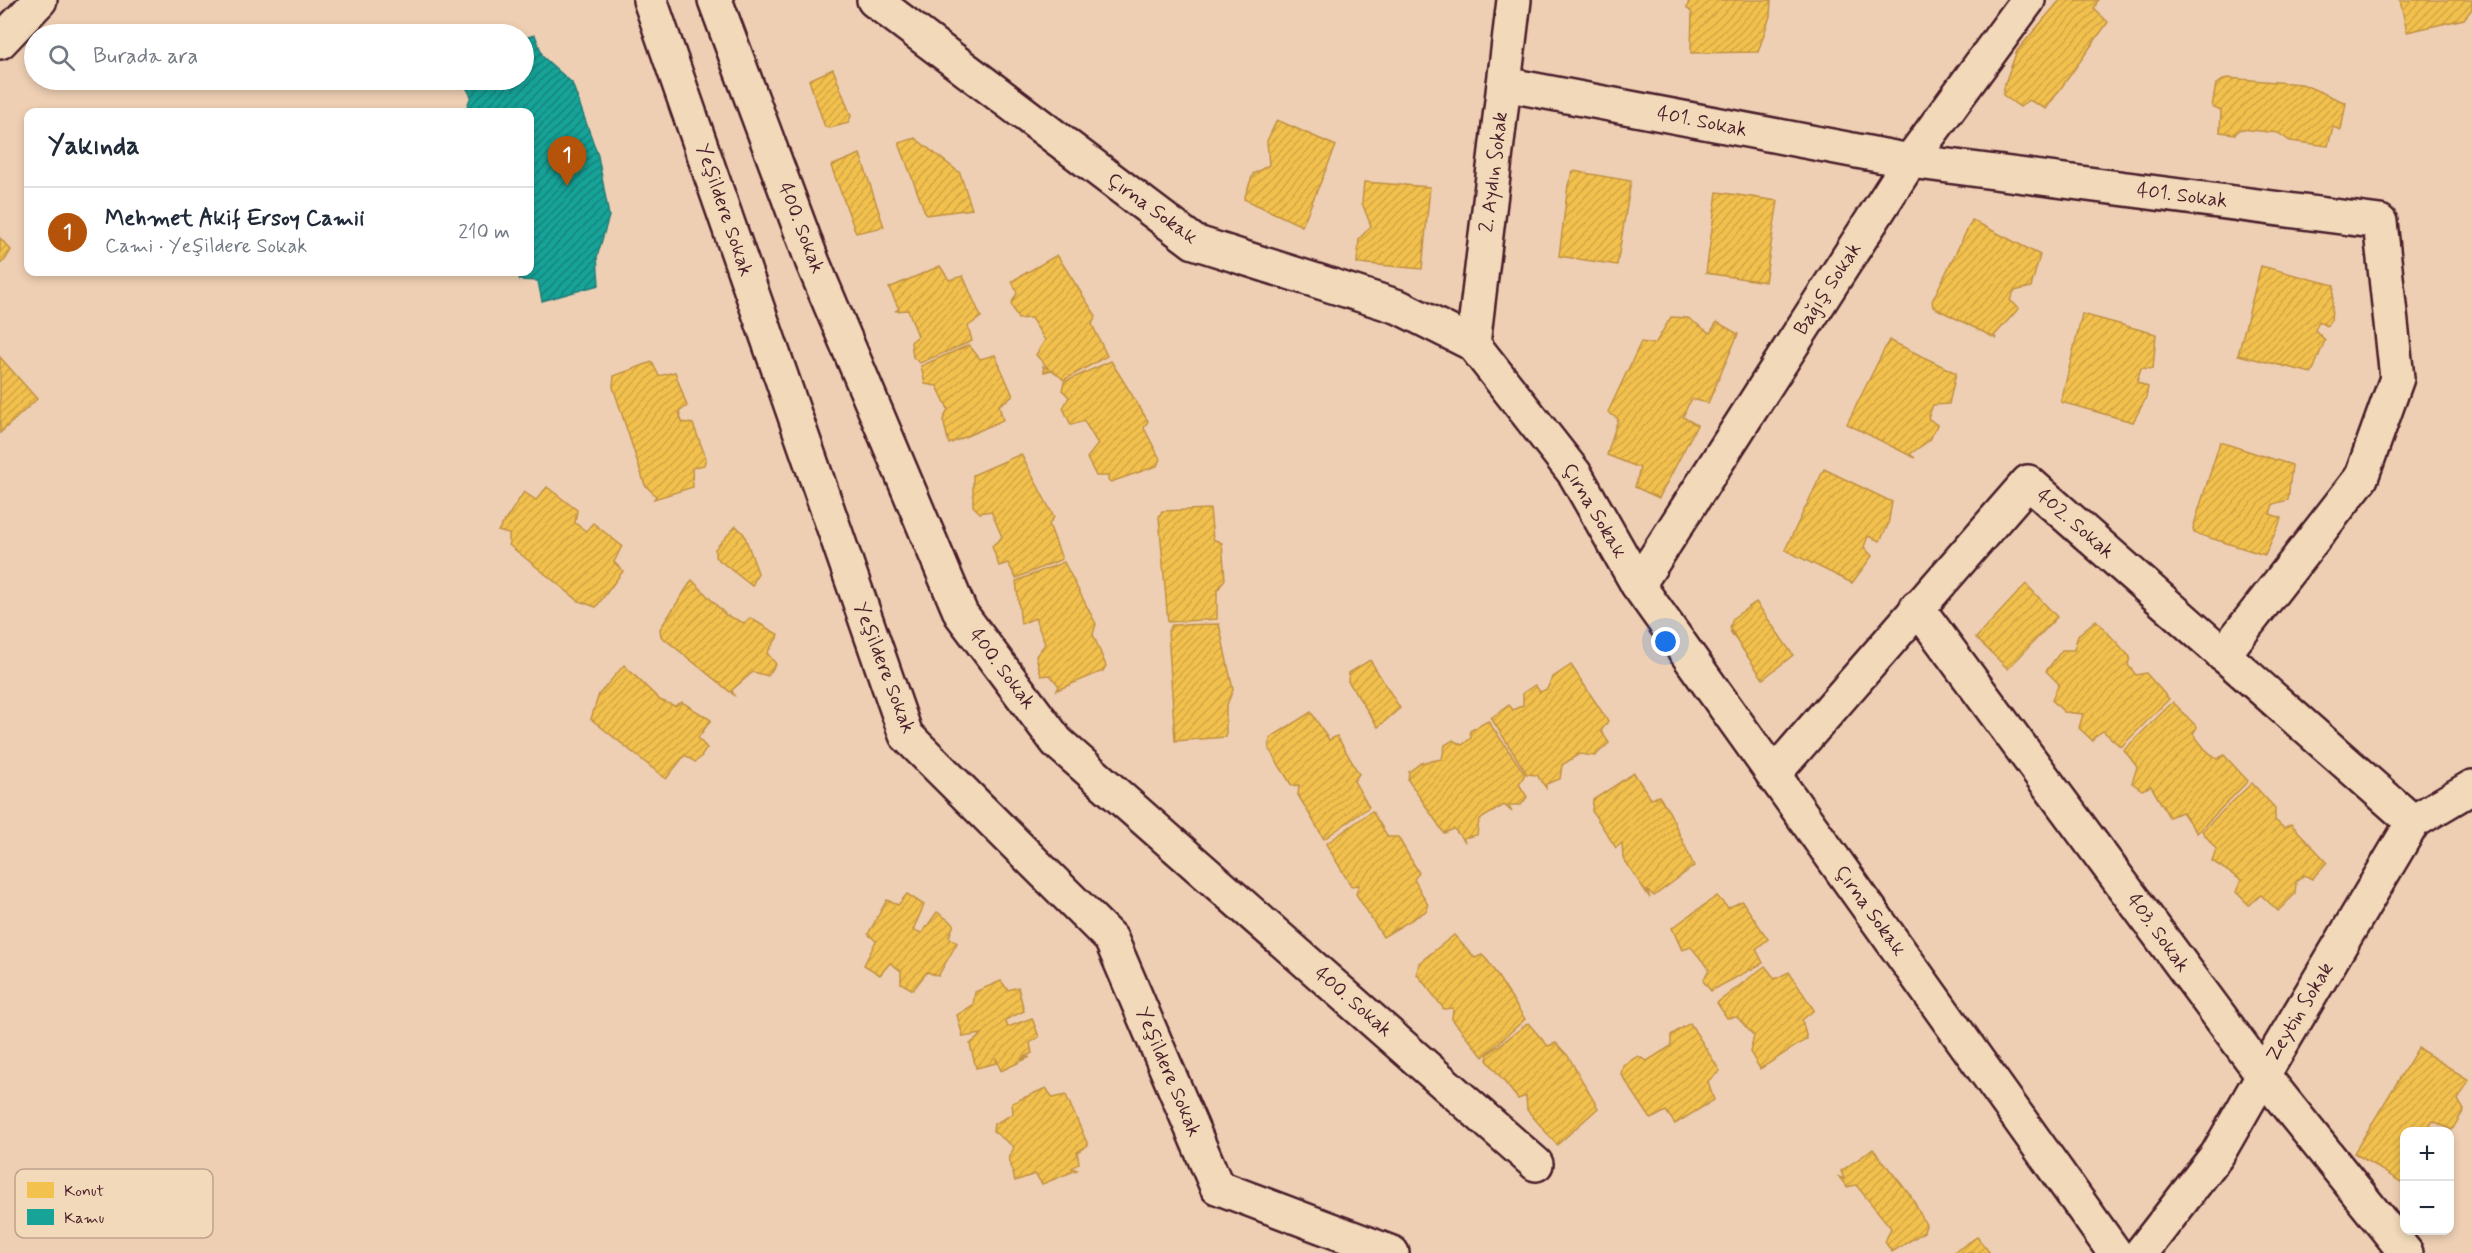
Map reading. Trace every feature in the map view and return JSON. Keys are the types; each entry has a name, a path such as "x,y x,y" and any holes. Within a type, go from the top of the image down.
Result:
{"street":[{"path":"0,42 40,0"},
{"name":"Yeşildere Sokak","path":"650,0 906,735 1112,939 1217,1187 1392,1253"},
{"name":"400. Sokak","path":"715,0 813,264 961,614 1058,742 1536,1164"},
{"name":"Çırna Sokak","path":"874,0 1194,242 1399,307 1473,344 1575,474 1638,585 2115,1253"},
{"name":"2. Aydın Sokak","path":"1473,344 1514,0"},
{"name":"Bağış Sokak","path":"1638,585 1910,161 2028,0"},
{"name":"401. Sokak","path":"1504,84 1910,161 2380,222 2397,378 2361,478 2223,655"},
{"name":"402. Sokak","path":"1773,775 2028,482 2413,822"},
{"name":"403. Sokak","path":"1917,607 2262,1075 2406,1253"},
{"name":"Zeytin Sokak","path":"2140,1253 2217,1155 2413,822 2472,788"}],"building: Konut":[{"path":"1689,0 1771,0 1770,16 1758,52 1691,53 1692,13 1687,8"},
{"path":"2060,0 2098,0 2094,9 2108,22 2046,109 2029,100 2020,107 2003,95 2005,83 2017,51"},
{"path":"2400,0 2472,0 2472,9 2464,19 2407,32"},
{"path":"833,69 851,116 848,123 830,128 825,127 809,80"},
{"path":"2227,78 2302,84 2346,103 2341,130 2333,127 2328,146 2290,141 2278,133 2241,129 2235,134 2220,132 2221,111 2212,107 2216,84"},
{"path":"1277,120 1336,146 1302,226 1244,199 1253,174 1269,165 1267,141"},
{"path":"915,138 960,173 972,209 926,215 899,143"},
{"path":"860,154 884,227 856,233 831,166"},
{"path":"1573,171 1631,181 1617,265 1559,256 1568,185"},
{"path":"1364,182 1430,187 1422,269 1357,263 1359,239 1371,226 1362,203"},
{"path":"1717,192 1778,201 1765,282 1706,273"},
{"path":"1972,220 2040,255 2031,287 2014,291 2010,300 2019,308 1994,336 1997,339 1933,307 1932,301"},
{"path":"0,238 11,250 0,264"},
{"path":"1057,255 1096,316 1092,324 1107,356 1064,380 1052,370 1044,372 1043,366 1049,369 1036,355 1045,340 1031,318 1018,319 1011,304 1017,293 1012,281"},
{"path":"940,266 949,280 963,276 981,317 968,326 972,341 920,363 913,357 911,342 918,336 908,310 895,311 899,309 889,288"},
{"path":"2261,266 2334,285 2331,320 2327,326 2319,321 2315,330 2325,340 2312,373 2238,355"},
{"path":"2082,314 2156,334 2153,369 2141,368 2137,382 2148,387 2146,398 2133,422 2061,402"},
{"path":"1671,317 1688,318 1710,333 1717,322 1738,334 1708,403 1692,399 1688,405 1683,417 1697,425 1659,498 1635,487 1640,468 1607,455 1618,419 1608,412 1641,342 1655,344"},
{"path":"1889,340 1956,373 1949,404 1933,405 1928,418 1937,425 1930,440 1910,454 1915,458 1847,424"},
{"path":"969,345 980,359 995,355 1013,396 999,405 1003,420 949,444 943,420 948,409 937,386 925,384 921,366"},
{"path":"0,357 37,399 0,433"},
{"path":"1111,361 1148,421 1144,428 1160,459 1157,466 1111,482 1108,476 1096,476 1087,458 1098,444 1084,421 1071,425 1063,408 1069,397 1062,390 1064,382"},
{"path":"652,362 659,376 675,372 687,406 679,412 682,422 693,424 706,458 704,465 692,468 693,487 654,499 656,496 645,485 613,387 614,376"},
{"path":"2220,442 2292,465 2288,500 2273,504 2270,514 2282,518 2265,555 2194,533 2193,528"},
{"path":"1021,454 1054,517 1049,524 1062,559 1016,578 1008,563 999,566 992,546 1002,537 991,511 980,513 973,506 973,475"},
{"path":"1824,469 1892,502 1888,525 1880,541 1868,536 1864,547 1872,556 1852,583 1785,550"},
{"path":"547,487 577,510 575,523 586,531 593,523 622,546 614,562 623,571 596,607 579,601 509,545 509,534 498,531 524,492 536,500"},
{"path":"1210,509 1213,539 1222,543 1225,579 1217,591 1217,619 1168,622 1159,517 1162,511"},
{"path":"736,526 744,534 758,573 752,586 715,557 715,549"},
{"path":"1064,562 1096,624 1093,634 1106,666 1103,671 1057,690 1059,686 1050,675 1041,676 1036,656 1045,644 1035,618 1021,624 1016,581"},
{"path":"692,580 726,615 744,623 750,618 779,635 767,653 776,664 768,676 753,672 732,690 734,695 661,636 660,629"},
{"path":"2026,584 2057,617 2008,669 1976,638"},
{"path":"1756,602 1793,655 1763,679 1730,631 1736,638 1730,628 1733,618"},
{"path":"2096,620 2130,657 2128,665 2136,675 2146,673 2169,699 2121,747 2103,731 2094,737 2093,741 2079,728 2083,714 2064,712 2052,700 2059,684 2046,671 2062,650 2074,650 2078,635"},
{"path":"1219,624 1233,690 1226,707 1226,737 1175,741 1168,631 1172,625"},
{"path":"1370,660 1400,708 1378,727 1348,681 1349,673"},
{"path":"624,665 660,700 675,706 682,702 711,720 698,738 707,748 700,758 695,762 685,755 666,779 591,719 599,694"},
{"path":"1571,665 1608,721 1601,731 1609,743 1595,756 1579,754 1562,765 1560,779 1546,784 1546,788 1537,775 1527,774 1491,718 1509,705 1513,710 1523,705 1523,693 1535,685 1540,692 1547,689 1553,677"},
{"path":"2173,702 2197,727 2193,734 2205,749 2217,759 2224,755 2248,781 2197,833 2182,812 2169,817 2151,786 2142,790 2132,783 2137,767 2124,750"},
{"path":"1311,712 1329,740 1337,736 1359,774 1354,781 1369,807 1324,839 1298,795 1299,785 1292,786 1269,749 1270,738"},
{"path":"1488,721 1525,774 1519,784 1527,797 1521,805 1508,805 1512,812 1504,805 1479,820 1477,835 1463,838 1465,842 1454,829 1444,833 1408,780 1409,772 1421,763 1442,759 1445,745 1453,740 1462,745 1471,738 1470,731"},
{"path":"1634,773 1651,799 1659,796 1670,813 1694,866 1654,896 1647,890 1650,898 1623,858 1622,843 1616,848 1592,811 1593,800"},
{"path":"2252,783 2275,808 2275,820 2284,828 2291,824 2327,862 2312,879 2304,875 2296,882 2295,894 2278,911 2261,895 2249,905 2236,892 2241,880 2212,861 2216,849 2202,831"},
{"path":"1372,811 1388,837 1398,837 1419,873 1414,879 1428,905 1426,911 1383,937 1356,894 1359,885 1351,886 1326,844"},
{"path":"907,894 924,905 913,930 922,933 937,912 954,924 949,937 957,943 938,976 927,972 913,990 901,983 901,971 890,963 880,975 864,965 876,941 868,934 887,900 898,905"},
{"path":"1717,896 1728,908 1742,901 1768,939 1756,949 1763,963 1711,991 1703,981 1709,969 1691,947 1682,950 1672,928"},
{"path":"1454,935 1475,958 1482,955 1488,961 1525,1019 1483,1057 1452,1019 1453,1008 1444,1009 1417,974 1419,963"},
{"path":"1765,966 1775,979 1789,972 1814,1010 1802,1020 1807,1039 1760,1069 1750,1052 1754,1036 1737,1017 1727,1018 1717,1003"},
{"path":"1001,981 1008,990 1018,987 1024,1011 1005,1020 1008,1027 1032,1018 1039,1037 1030,1043 1032,1053 1021,1059 1030,1057 1001,1071 996,1058 997,1063 976,1068 970,1044 982,1034 963,1037 957,1015 973,1005 975,992"},
{"path":"1528,1023 1548,1046 1556,1043 1568,1056 1598,1108 1557,1145 1527,1110 1526,1096 1518,1099 1487,1060 1488,1054"},
{"path":"1690,1023 1720,1071 1708,1081 1714,1100 1675,1124 1666,1111 1651,1119 1621,1074 1623,1065 1638,1056 1647,1061 1671,1046 1671,1035"},
{"path":"2418,1048 2469,1080 2458,1100 2464,1110 2454,1127 2446,1127 2433,1121 2429,1127 2400,1127 2400,1182 2354,1153"},
{"path":"1046,1088 1053,1098 1066,1095 1088,1145 1077,1152 1079,1163 1072,1168 1077,1170 1042,1184 1035,1174 1015,1181 1009,1158 1014,1147 993,1131 994,1124 1013,1114 1012,1103"},
{"path":"1873,1149 1911,1196 1926,1225 1924,1232 1892,1252 1885,1242 1891,1228 1856,1185 1847,1187 1839,1177 1844,1179 1841,1171"},
{"path":"1977,1237 1990,1253 1953,1253"}],"building: Kamu":[{"path":"534,35 543,57 572,83 598,156 609,216 597,257 599,285 542,301 538,281 520,280 518,276 534,276 534,108 466,108 471,96 468,90 534,90"}],"place":[{"name":"Mehmet Akif Ersoy Camii","path":"567,186"}]}
